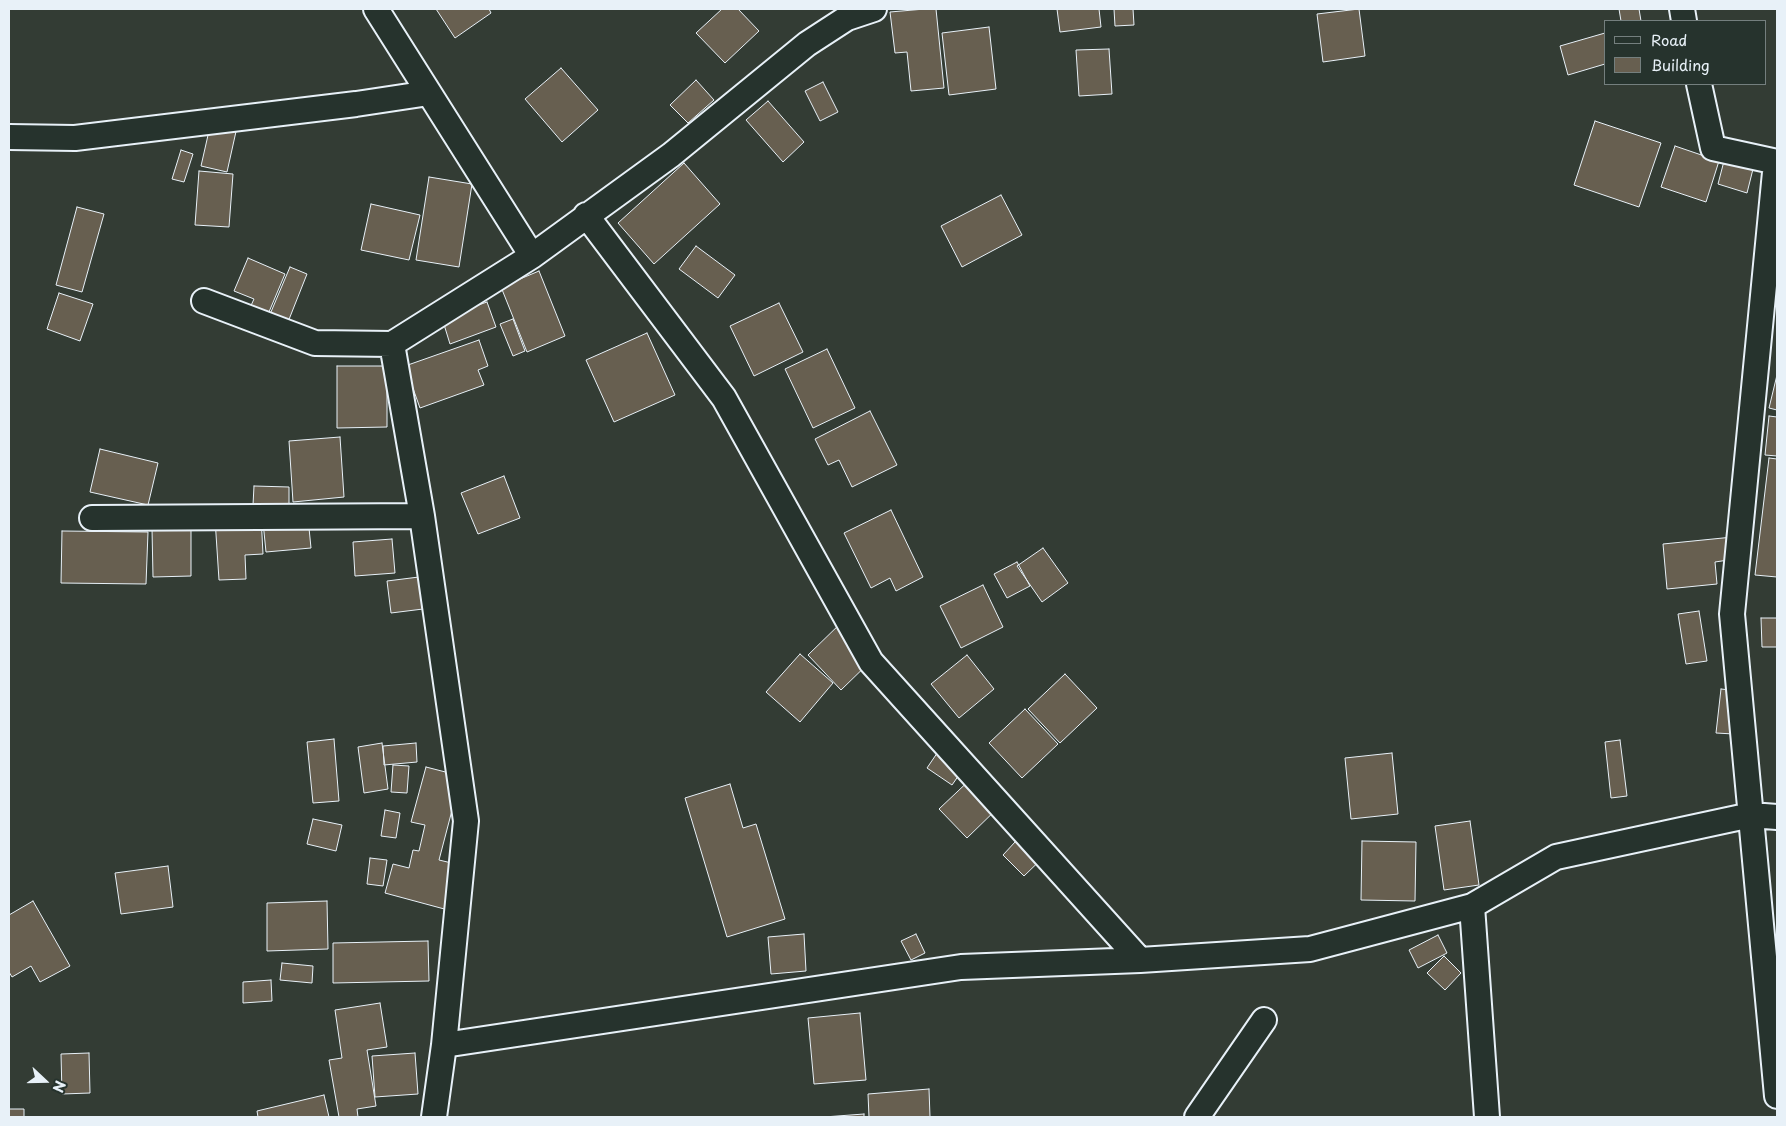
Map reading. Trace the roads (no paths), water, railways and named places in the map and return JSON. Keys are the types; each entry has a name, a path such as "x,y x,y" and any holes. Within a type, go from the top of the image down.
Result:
{"street":[{"path":"376,9 532,256"},
{"path":"204,301 314,343 392,344 532,256 671,155 807,44 847,18 874,9"},
{"path":"1699,85 1714,148 1777,162 1732,614 1777,1096"},
{"path":"9,137 75,138 356,104 429,93"},
{"path":"586,215 724,398 871,662 1140,960"},
{"path":"392,344 422,516 466,821 444,1045 434,1117"},
{"path":"92,518 422,516"},
{"path":"444,1045 962,967 1140,960 1310,949 1472,906 1556,857 1751,815 1777,817"},
{"path":"1472,906 1487,1117"},
{"path":"1197,1117 1264,1020"}]}
